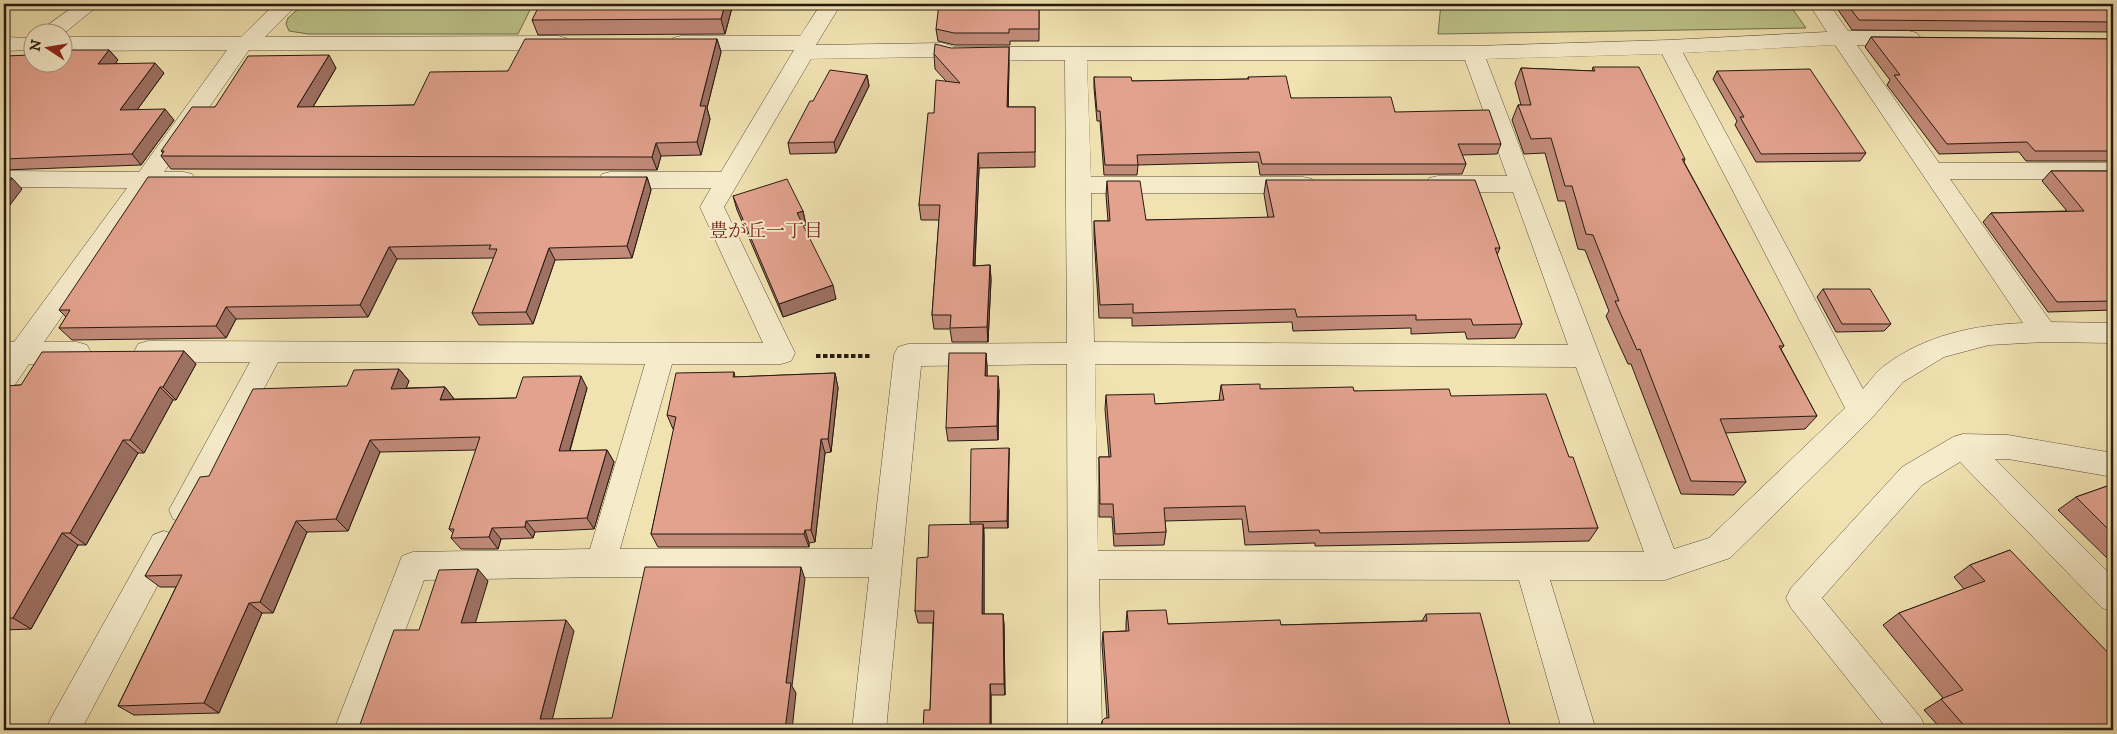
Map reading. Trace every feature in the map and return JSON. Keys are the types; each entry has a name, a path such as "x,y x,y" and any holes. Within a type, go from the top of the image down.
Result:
{"street":[{"path":"66,22 90,4"},
{"path":"4,378 13,353 146,180 245,43 288,4"},
{"path":"13,353 270,351 662,355 781,353 712,207 831,4"},
{"path":"1818,4 2044,332"},
{"path":"656,43 942,50 952,54 1473,53 1669,47 1842,38 1930,39"},
{"path":"72,44 577,43"},
{"path":"4,44 22,44"},
{"path":"1669,47 1862,411"},
{"path":"1076,53 1085,730"},
{"path":"1473,53 1666,566"},
{"path":"1933,171 2113,171"},
{"path":"4,179 205,180"},
{"path":"590,180 728,180"},
{"path":"1414,185 1522,184"},
{"path":"1079,186 1325,185"},
{"path":"1082,565 1666,566 1719,548 1862,411 1893,374 1936,348 1989,335 2044,332 2113,333"},
{"path":"63,730 270,351"},
{"path":"869,730 908,355 1081,353 1586,356"},
{"path":"601,562 662,355"},
{"path":"1909,730 1802,598 1912,476 1963,446 2008,447 2113,465"},
{"path":"1963,446 2113,598"},
{"path":"351,730 413,566 601,562 886,563"},
{"path":"1530,565 1578,730"}],"path":[{"path":"781,353 793,356 908,355"}],"green space":[{"path":"304,4 533,4 518,34 308,34 289,31 286,24 288,18"},
{"path":"1441,4 1789,4 1806,28 1438,34"}],"building":[{"path":"540,4 725,4 721,19 532,20"},
{"path":"939,4 1039,4 1039,29 1009,29 1009,33 954,33 936,29"},
{"path":"1847,4 2113,4 2113,22 1859,20"},
{"path":"1871,37 2113,39 2113,151 2035,151 2027,142 1947,144 1894,75 1900,75"},
{"path":"525,39 717,39 700,106 706,106 697,142 656,143 652,157 161,156 164,151 161,151 192,107 215,107 248,56 329,55 297,107 414,105 430,72 508,71"},
{"path":"935,44 951,48 1009,47 1007,107 1035,107 1035,152 978,153 973,266 990,265 987,327 950,328 951,315 932,315 940,205 919,205 928,113 934,113 936,80 960,83 934,54"},
{"path":"72,50 109,50 98,64 155,63 120,110 165,109 132,154 4,159 4,56 22,55 22,72 72,72"},
{"path":"1593,67 1639,67 1685,159 1682,159 1784,346 1779,346 1817,416 1720,419 1746,482 1691,481 1640,349 1637,350 1615,301 1619,301 1593,235 1586,234 1572,186 1565,186 1551,138 1531,139 1518,105 1531,105 1521,68 1595,71"},
{"path":"1810,69 1866,153 1761,154 1740,117 1744,117 1717,71"},
{"path":"830,70 867,75 834,142 788,143 810,101 813,101"},
{"path":"1286,76 1291,98 1391,97 1395,112 1489,110 1501,144 1458,144 1466,164 1262,164 1259,152 1137,155 1138,165 1105,165 1100,111 1097,111 1094,77 1131,77 1132,81 1249,79 1248,77"},
{"path":"2051,171 2113,171 2113,301 2057,302 1991,213 2084,211"},
{"path":"148,177 647,177 627,246 549,248 526,312 472,313 497,249 489,249 491,245 389,247 360,305 226,307 216,326 59,328 70,310 59,310"},
{"path":"4,178 12,178 4,188"},
{"path":"787,179 803,211 797,213 833,285 779,304 733,196"},
{"path":"1266,180 1475,180 1500,248 1495,248 1522,324 1473,325 1471,319 1416,320 1416,315 1297,317 1295,309 1133,313 1133,304 1100,305 1094,221 1110,221 1107,181 1140,181 1146,220 1274,217"},
{"path":"1823,289 1870,289 1891,324 1842,324"},
{"path":"184,351 163,387 160,387 130,440 123,440 70,533 62,533 13,618 4,618 4,386 21,385 42,352"},
{"path":"949,353 986,353 985,376 998,376 997,426 946,428"},
{"path":"399,369 391,389 445,387 440,400 516,398 523,377 581,376 559,451 607,450 587,518 526,521 525,527 492,528 489,537 451,538 454,529 449,529 480,437 370,440 336,519 296,521 260,602 249,603 204,703 118,706 182,575 145,576 200,477 209,476 253,389 347,386 354,370"},
{"path":"734,372 733,377 835,373 828,439 821,439 811,530 805,530 804,534 651,534 676,417 667,415 676,373"},
{"path":"1260,384 1260,389 1353,387 1354,391 1449,389 1451,396 1546,394 1569,457 1573,457 1598,528 1320,533 1319,530 1249,532 1245,506 1164,508 1166,532 1115,534 1113,504 1100,504 1099,457 1111,457 1106,395 1154,394 1155,404 1224,400 1221,385"},
{"path":"1009,448 1007,521 970,522 971,449"},
{"path":"2113,484 2113,534 2076,497"},
{"path":"983,524 982,614 1003,614 1004,684 990,684 990,730 923,730 924,710 930,710 934,611 915,611 917,558 928,557 929,525"},
{"path":"2010,550 2113,658 2113,730 1968,730 1941,699 1963,690 1899,613 1985,581 1970,565"},
{"path":"645,567 801,567 786,683 791,683 785,730 358,730 394,630 419,630 439,570 478,569 461,623 566,620 540,719 612,718"},
{"path":"1166,610 1168,624 1280,620 1281,625 1427,621 1426,614 1480,613 1510,725 1514,725 1516,730 1103,730 1102,721 1105,718 1109,718 1103,632 1129,631 1127,611"}],"district":[{"name":"豊が丘一丁目","path":"766,231"}]}
